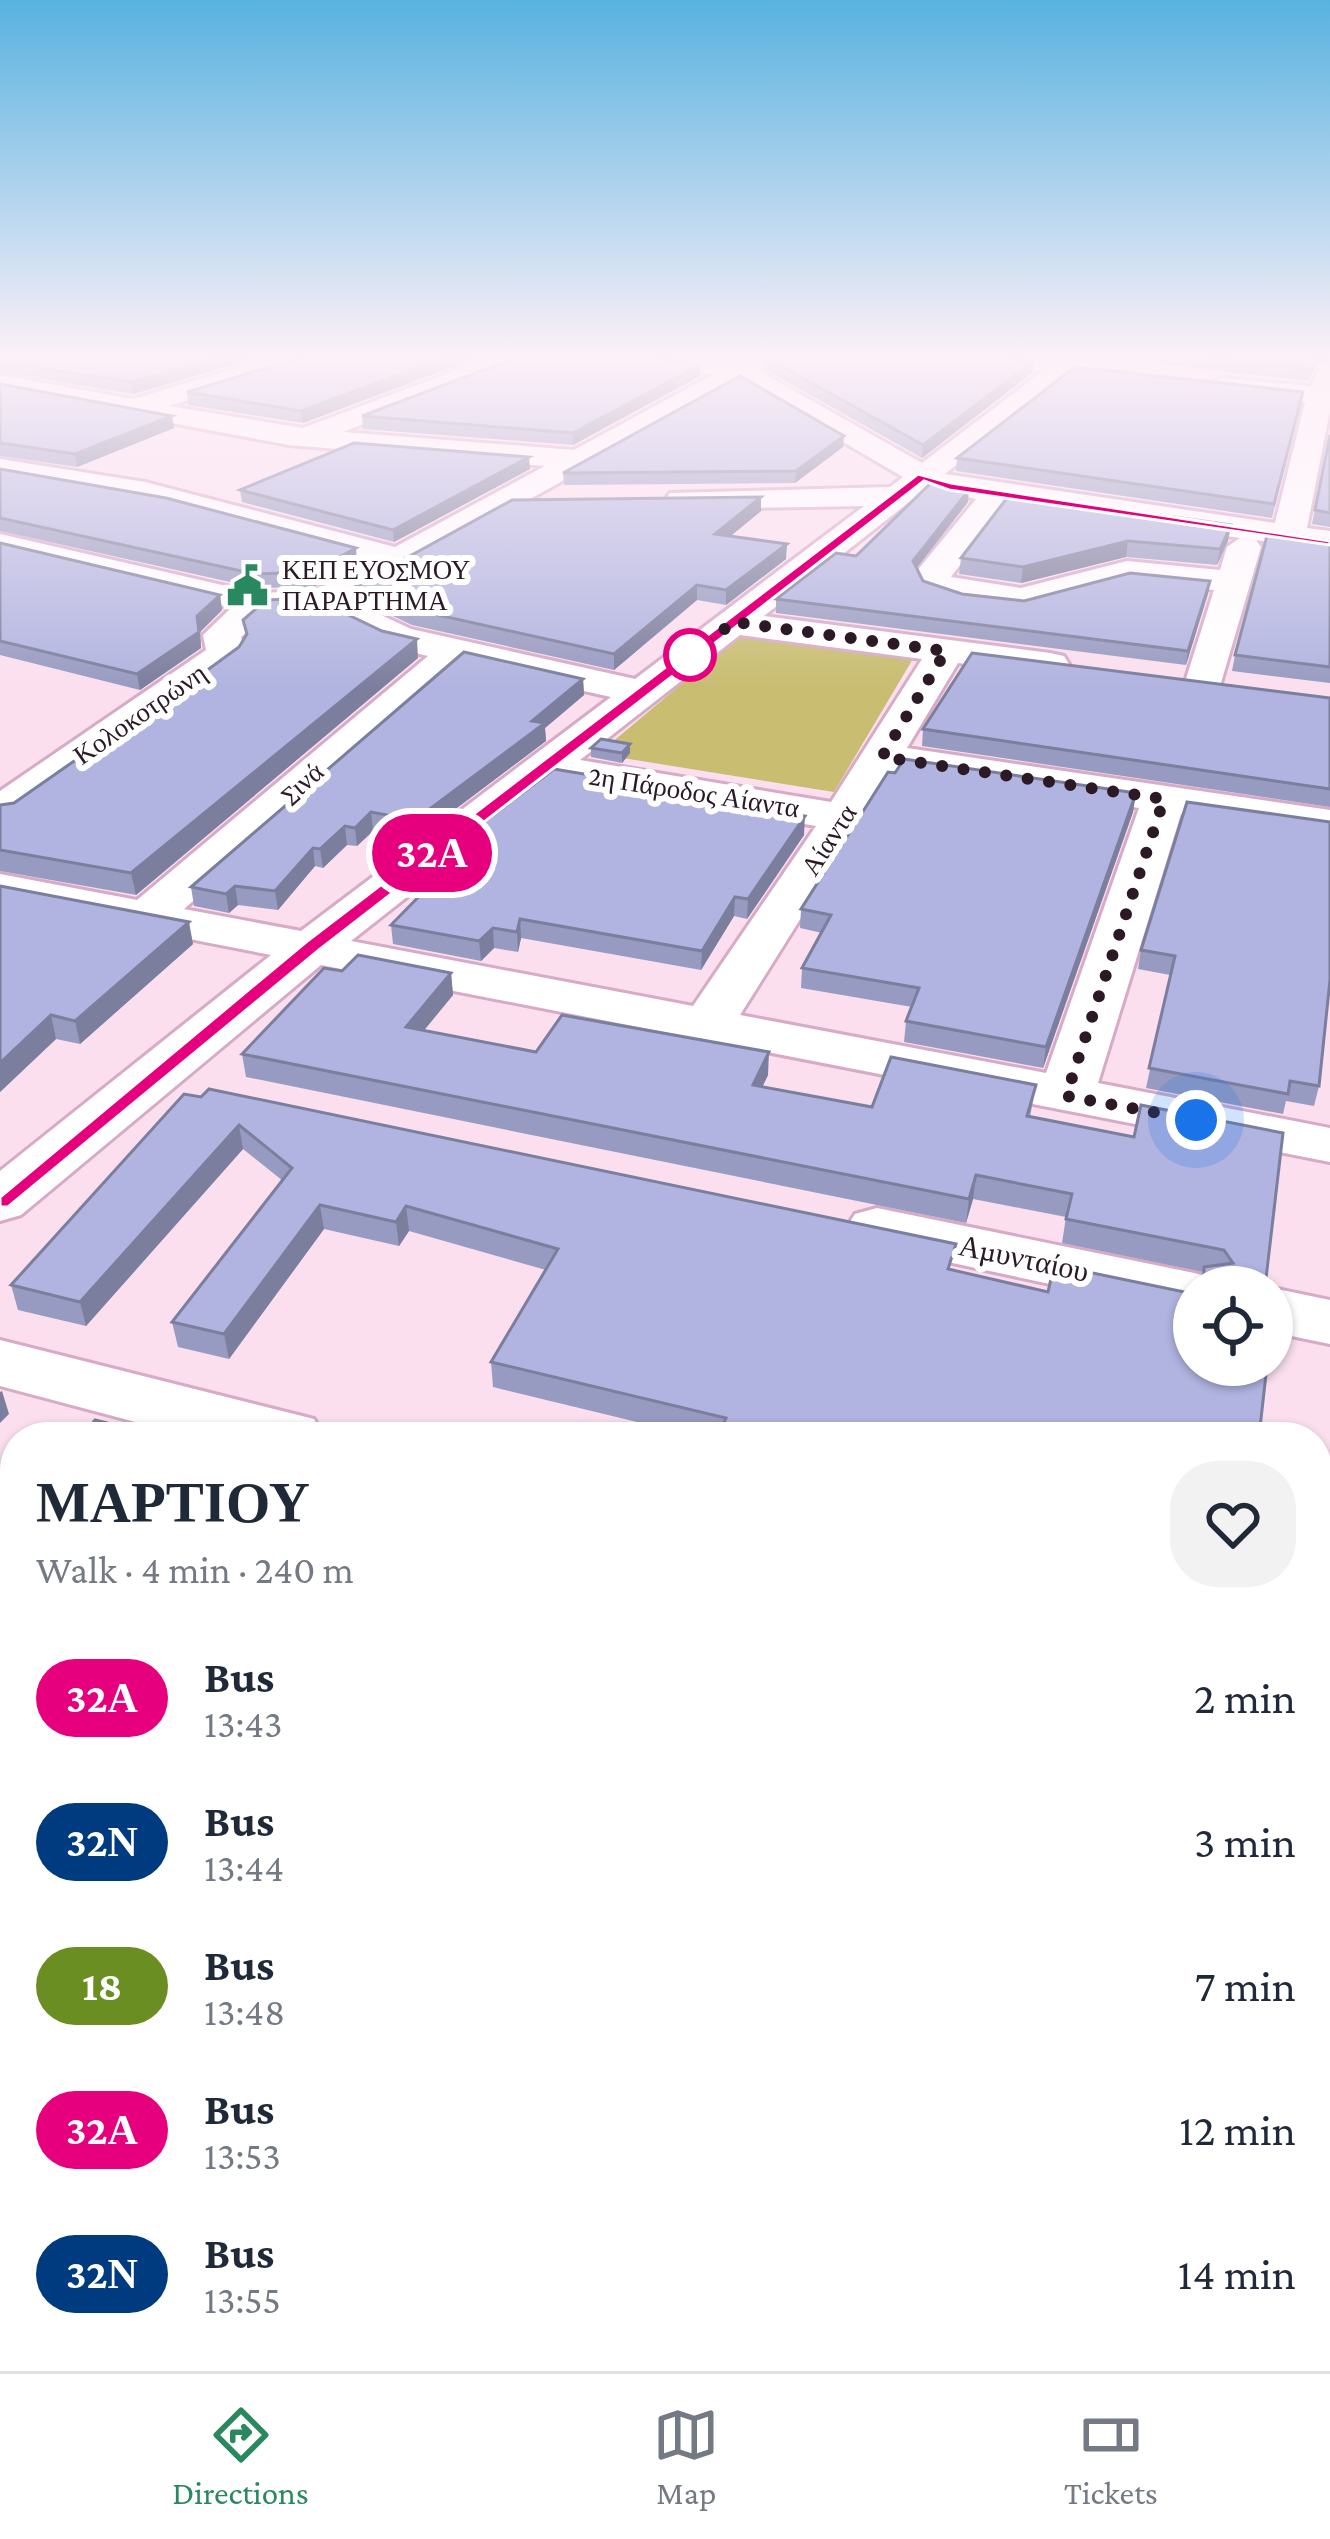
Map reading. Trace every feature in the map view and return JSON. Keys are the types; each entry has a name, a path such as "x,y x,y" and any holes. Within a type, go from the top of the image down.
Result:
{"street":[{"path":"80,478 108,467"},
{"path":"2,543 257,604 322,601 569,467"},
{"path":"885,467 910,486"},
{"path":"0,1202 313,946 935,467"},
{"path":"1289,535 1307,467"},
{"path":"0,468 80,478 190,503 400,559"},
{"path":"639,501 949,486 1330,541"},
{"path":"112,518 249,491"},
{"path":"998,494 933,572 935,583 961,592 1022,599 1127,572 1234,582"},
{"path":"508,500 568,503"},
{"path":"2,543 69,528"},
{"path":"1204,685 1250,530"},
{"path":"322,601 388,635 641,692"},
{"name":"Κολοκοτρώνη","path":"6,802 226,654 222,635 257,604"},
{"path":"734,622 1086,669"},
{"name":"Σινά","path":"148,915 456,651"},
{"name":"Αίαντα","path":"707,1025 946,651"},
{"path":"1157,678 1246,690"},
{"path":"882,757 1330,823"},
{"name":"2η Πάροδος Αίαντα","path":"543,767 844,817"},
{"path":"1066,1096 1164,799"},
{"path":"0,888 1330,1145"},
{"path":"148,1078 218,1092"},
{"name":"Αμυνταίου","path":"822,1217 1173,1290"},
{"path":"1293,1314 1330,1322"},
{"path":"0,1363 110,1415 167,1422"}],"shaded area":[{"path":"741,634 917,652 834,792 598,754"}],"building":[{"path":"297,467 511,467 393,530 240,490"},
{"path":"575,467 802,467 796,471 563,473"},
{"path":"1017,467 1284,467 1274,504"},
{"path":"1324,467 1330,467 1330,513 1315,510"},
{"path":"0,469 166,498 356,548 312,572 255,574 0,518"},
{"path":"932,482 969,490 913,561 923,581 962,594 1024,601 1130,573 1210,581 1188,651 776,599 836,553 856,556"},
{"path":"1010,494 1231,525 1220,549 1128,541 1023,567 961,558"},
{"path":"761,497 715,534 787,544 726,590 697,585 614,654 411,609 357,585 512,500"},
{"path":"1268,532 1330,541 1330,667 1235,655"},
{"path":"0,543 220,595 197,616 199,632 137,674 0,641"},
{"path":"313,598 382,631 417,639 131,873 0,850 0,805 14,803 77,759 84,760 239,647 247,634 243,620 266,600"},
{"path":"464,652 583,679 532,721 545,723 415,820 371,812 355,828 345,826 320,849 313,848 275,891 235,886 226,894 191,887"},
{"path":"972,653 1330,698 1330,789 923,729"},
{"path":"601,739 630,744 622,753 591,748"},
{"path":"904,759 1136,793 1046,1047 906,1021 919,988 802,968 831,915 801,909 888,772 895,773"},
{"path":"554,769 596,776 591,781 805,816 748,899 735,897 702,951 520,919 517,932 493,928 479,941 391,925 483,831 475,829"},
{"path":"1187,802 1330,822 1330,980 1319,1086 1290,1081 1288,1094 1149,1068 1175,956 1141,950"},
{"path":"0,886 189,922 75,1021 51,1015 0,1063"},
{"path":"358,955 451,973 406,1027 536,1052 562,1015 769,1052 753,1085 872,1107 891,1057 1036,1085 1027,1116 1134,1137 1141,1105 1283,1133 1267,1266 1211,1266 1233,1263 1224,1250 1066,1219 1072,1194 976,1175 969,1199 242,1054 324,968 342,971"},
{"path":"209,1089 956,1244 948,1269 1048,1292 1054,1265 1173,1290 1173,1386 1265,1386 1261,1422 724,1422 726,1418 491,1362 558,1249 406,1206 396,1222 320,1205 224,1334 172,1322 292,1168 239,1125 80,1302 11,1285 184,1094 201,1097"}],"bus line":[{"name":"32Α","path":"0,1202 313,946 922,476 949,486 1330,541"}],"place":[{"name":"ΚΕΠ ΕΥΟΣΜΟΥ ΠΑΡΑΡΤΗΜΑ","path":"248,586"}],"route":[{"path":"690,655 734,622 946,651 882,757 1164,799 1066,1096 1196,1120"}]}
